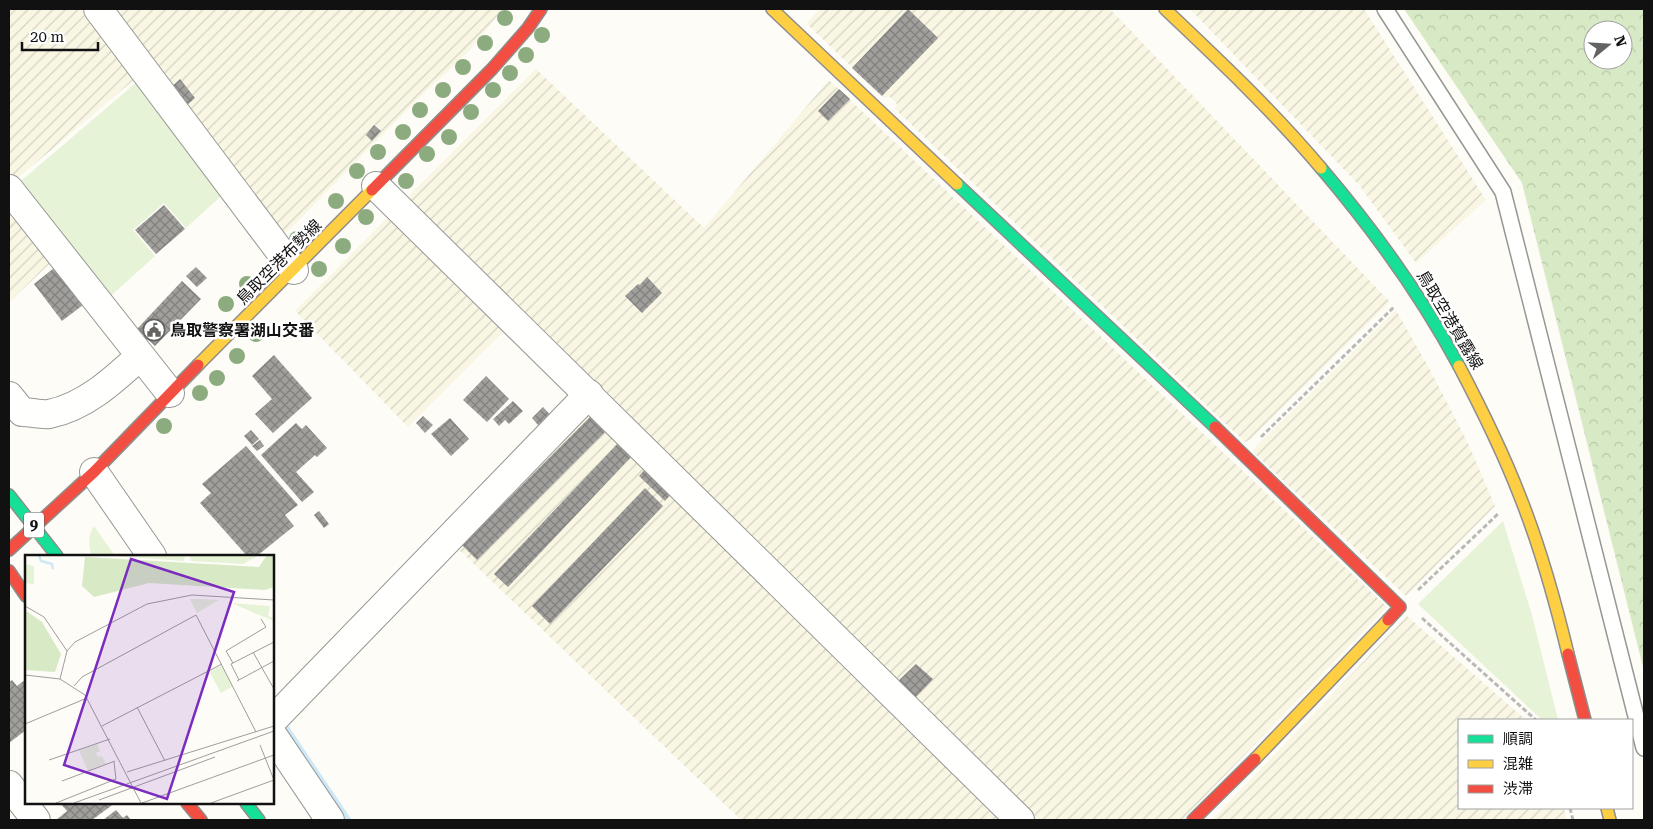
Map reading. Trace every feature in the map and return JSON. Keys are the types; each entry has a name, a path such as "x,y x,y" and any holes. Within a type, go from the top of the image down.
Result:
{"main road":[{"name":"鳥取空港布勢線","path":"9,550 94,472 492,69 528,28 541,9"},
{"path":"772,9 1402,605 1268,747 1193,820"},
{"name":"鳥取空港賀露線","path":"1165,9 1244,85 1302,145 1364,219 1413,289 1464,374 1485,414 1519,494 1553,594 1585,719"},
{"name":"9","path":"9,495 56,555"},
{"path":"9,571 25,595"},
{"path":"188,804 201,820"},
{"path":"247,804 259,820"}],"street":[{"path":"98,9 294,270"},
{"path":"376,186 1020,820"},
{"path":"9,188 170,393"},
{"path":"9,396 22,412 48,414 56,412 108,386 140,356"},
{"path":"274,719 589,394"},
{"path":"94,472 151,555"},
{"path":"274,737 330,820"},
{"path":"9,786 36,820"}],"lane":[{"path":"1385,9 1503,192 1644,748"}],"path":[{"path":"1243,454 1413,289"},
{"path":"1519,494 1402,605 1535,719"}],"shaded area":[{"path":"9,9 92,9 142,73 12,183 9,179"},
{"path":"105,9 503,9 470,50 281,236"},
{"path":"820,9 1110,9 1390,302 1251,439 1245,442 895,109 897,104 889,96 885,99 807,24"},
{"path":"1190,9 1364,9 1486,200 1416,263 1359,185"},
{"path":"536,69 704,228 829,80 1387,607 1182,820 1032,820 403,201"},
{"path":"9,207 56,258 9,302"},
{"path":"393,212 509,326 408,427 295,311"},
{"path":"1396,310 1467,441 1495,506 1406,596 1253,452 1256,446"},
{"path":"587,410 1010,820 741,820 454,545"},
{"path":"1407,616 1525,719 1458,719 1458,809 1564,809 1567,820 1212,820"}],"green space":[{"path":"1404,9 1644,9 1644,671 1522,183"},
{"path":"144,76 229,189 186,228 164,203 133,230 155,256 105,301 15,186"},
{"path":"1503,521 1532,615 1558,719 1541,719 1418,604"},
{"path":"94,526 114,555 92,555 89,541"}],"building":[{"path":"908,9 938,38 882,96 852,68"},
{"path":"180,79 195,98 183,109 168,90"},
{"path":"839,89 850,99 828,121 818,111"},
{"path":"374,125 381,131 372,141 366,135"},
{"path":"164,205 185,229 156,254 135,230"},
{"path":"196,267 207,278 197,287 186,276"},
{"path":"54,268 79,293 76,296 83,305 62,321 34,284"},
{"path":"647,277 662,293 642,313 625,296"},
{"path":"182,281 201,299 155,346 137,329"},
{"path":"274,355 312,398 273,433 255,414 272,399 252,376"},
{"path":"486,376 509,399 487,422 463,400"},
{"path":"513,401 523,411 509,424 505,420 499,426 493,419"},
{"path":"543,407 556,421 544,432 532,418"},
{"path":"423,416 433,425 425,433 416,423"},
{"path":"591,416 606,431 477,560 462,545"},
{"path":"450,418 469,439 451,456 431,434"},
{"path":"296,423 302,429 306,425 327,448 317,457 315,455 296,472 314,492 302,502 261,455"},
{"path":"251,430 259,439 252,445 244,436"},
{"path":"260,440 264,446 257,451 252,446"},
{"path":"619,442 633,455 508,587 494,574"},
{"path":"246,446 298,505 285,515 294,526 258,555 246,555 200,503 211,493 202,484"},
{"path":"649,465 673,492 665,501 639,476"},
{"path":"645,488 663,506 550,624 532,606"},
{"path":"319,511 329,524 324,528 314,515"},
{"path":"916,664 933,679 913,700 895,684"},
{"path":"12,680 17,686 25,680 25,731 9,743 9,682"},
{"path":"61,804 114,804 92,820 56,820 67,811"},
{"path":"116,810 123,818 127,815 131,820 103,820"}],"waterway":[{"path":"283,725 347,820"}],"traffic: fast":[{"path":"1321,168 1395,263 1429,314 1459,366"},
{"path":"957,184 1215,427"},
{"path":"9,495 56,555"},
{"path":"247,804 259,820"}],"traffic: slow":[{"path":"772,9 957,184"},
{"path":"1165,9 1265,106 1321,168"},
{"path":"198,365 372,190"},
{"path":"1459,366 1498,445 1527,514 1546,573 1568,654"},
{"path":"1255,759 1388,620"},
{"path":"1607,809 1610,820"}],"traffic: jam":[{"path":"372,190 492,69 528,28 541,9"},
{"path":"9,550 94,472 198,365"},
{"path":"1215,427 1400,607 1388,620"},
{"path":"9,571 25,595"},
{"path":"1568,654 1585,719"},
{"path":"1193,820 1255,759"},
{"path":"188,804 201,820"}],"place":[{"name":"鳥取警察署湖山交番","path":"154,330"}]}
